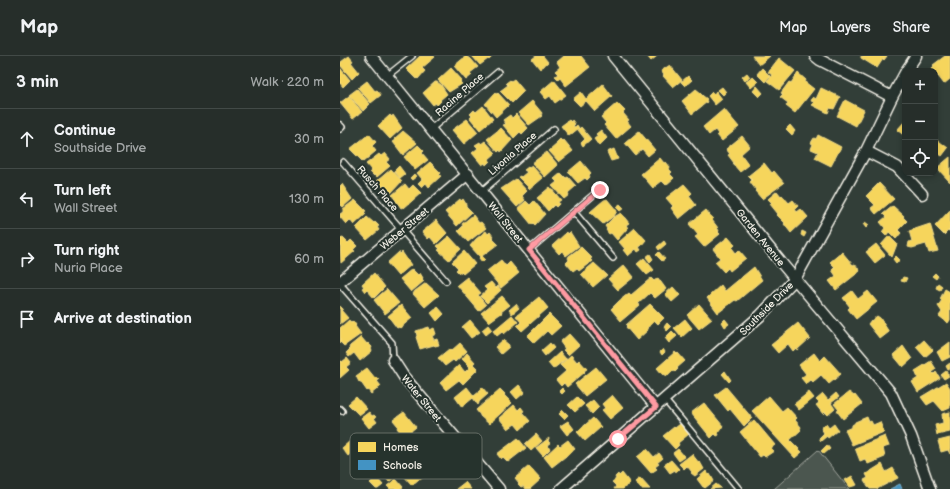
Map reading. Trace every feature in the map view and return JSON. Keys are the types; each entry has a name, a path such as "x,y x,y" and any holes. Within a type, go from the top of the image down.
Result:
{"street":[{"name":"Wall Street","path":"371,56 656,407"},
{"name":"Garden Avenue","path":"613,56 890,393 911,436 930,489"},
{"path":"815,56 892,97"},
{"name":"Southside Drive","path":"908,68 916,56"},
{"name":"Southside Drive","path":"561,489 760,316 795,279 866,151 902,79"},
{"path":"866,151 897,167 922,194"},
{"name":"Weber Street","path":"340,283 468,174"},
{"name":"Water Street","path":"393,360 404,377 451,433"},
{"name":"Water Street","path":"482,470 498,489"}],"lane":[{"path":"388,76 412,56"},
{"name":"Racine Place","path":"431,129 498,72"},
{"path":"340,125 342,127 340,129"},
{"name":"Livonia Place","path":"482,191 554,129"},
{"name":"Rusch Place","path":"343,162 446,281"},
{"path":"529,250 600,190"},
{"path":"574,212 613,258"},
{"path":"340,283 392,343 393,360"},
{"path":"664,399 739,489"}],"shaded area":[{"path":"818,450 849,489 774,489"}],"building: Homes":[{"path":"349,56 353,61 351,62 359,72 352,79 340,65 341,62"},
{"path":"420,56 435,57 422,68 425,71 418,79 416,79 406,69"},
{"path":"466,56 478,67 470,73 472,75 466,80 454,66"},
{"path":"472,56 493,56 480,65"},
{"path":"536,56 543,56 548,62 540,69 532,59"},
{"path":"564,56 581,56 590,67 566,86 560,78 558,79 555,76 558,74 555,71 560,67 557,62"},
{"path":"647,56 657,56 651,61"},
{"path":"752,56 770,56 759,65"},
{"path":"861,56 887,56 877,68 861,58"},
{"path":"945,56 950,56 950,79 944,84 938,76 938,68 932,68 933,65"},
{"path":"779,58 795,71 779,90 767,81 772,75 768,72"},
{"path":"670,65 682,80 673,87 663,76 664,75 661,71"},
{"path":"340,68 350,80 343,87 340,83"},
{"path":"451,68 462,80 460,82 462,84 449,92 438,80"},
{"path":"762,68 770,76 765,82 757,74"},
{"path":"747,73 750,77 745,81 742,77"},
{"path":"798,73 806,80 805,82 814,89 795,113 786,106 788,103 780,97 783,94 781,93 789,82 791,83"},
{"path":"688,76 692,80 685,86 681,82"},
{"path":"753,77 758,82 751,88 746,82"},
{"path":"514,79 524,91 512,103 500,91 508,85 506,83"},
{"path":"554,80 566,95 555,103 550,96 546,99 540,92"},
{"path":"367,81 375,91 377,90 381,95 371,103 358,88"},
{"path":"435,82 441,85 447,94 437,105 436,103 433,105 423,93"},
{"path":"603,84 612,96 595,111 586,101 580,106 573,99 581,92 586,99"},
{"path":"757,86 763,93 759,97 753,91"},
{"path":"722,87 726,92 723,95 718,90"},
{"path":"821,88 840,97 834,109 830,108 828,113 812,105 814,102 811,101 813,97 816,99"},
{"path":"357,89 370,104 363,111 349,95"},
{"path":"696,89 707,99 707,102 692,114 682,101"},
{"path":"716,91 722,99 715,105 708,96 712,92 714,94"},
{"path":"495,93 498,93 509,105 496,117 485,104"},
{"path":"349,96 362,112 353,119 340,103"},
{"path":"845,100 864,110 856,126 837,116"},
{"path":"532,101 542,113 542,116 529,125 518,113"},
{"path":"617,103 625,111 623,113 629,120 627,121 631,126 616,139 604,125 606,123 601,117"},
{"path":"483,106 493,119 480,130 470,118 472,116 470,114 474,110 476,112"},
{"path":"724,109 739,127 722,141 715,130 709,135 703,127"},
{"path":"516,114 528,128 522,134 520,132 514,138 503,125 506,124 503,120 510,115 512,118"},
{"path":"390,115 392,117 393,115 402,128 390,139 378,126"},
{"path":"467,119 478,132 464,144 452,130"},
{"path":"569,120 571,122 572,120 575,124 573,126 575,127 577,125 579,128 569,136 561,126"},
{"path":"902,124 902,134 897,130"},
{"path":"790,125 795,131 792,135 786,129"},
{"path":"581,127 591,139 583,146 581,143 585,139 578,130"},
{"path":"501,128 512,140 501,152 500,150 498,152 487,139"},
{"path":"601,130 607,138 599,146 594,139 598,136 596,134"},
{"path":"403,131 417,143 403,155 393,142 396,140 394,139"},
{"path":"639,131 655,150 648,156 642,149 635,155 625,143"},
{"path":"369,134 376,142 372,146 376,151 363,162 350,149"},
{"path":"818,135 841,147 831,166 815,158 818,152 811,149 813,144 811,143"},
{"path":"742,136 750,146 741,154 749,165 740,172 733,164 734,163 728,155 730,154 726,149"},
{"path":"560,139 562,141 564,140 573,151 559,162 549,151"},
{"path":"938,140 948,148 942,156 939,154 938,155"},
{"path":"485,141 496,153 489,159 490,161 486,165 485,163 482,165 472,153 478,148 475,145 480,142 481,144"},
{"path":"418,145 424,151 422,153 428,160 415,170 404,157"},
{"path":"614,149 618,159 611,161 607,152"},
{"path":"547,152 558,165 545,177 532,163"},
{"path":"385,153 390,159 386,162 390,166 377,177 375,175 374,176 366,164 379,154 381,156"},
{"path":"950,157 950,182 938,169 938,167"},
{"path":"660,158 670,167 669,169 672,172 670,174 674,178 666,185 662,181 653,188 641,174"},
{"path":"581,161 591,173 587,180 585,178 578,183 568,172"},
{"path":"430,162 441,173 439,175 441,176 429,187 426,183 422,187 418,183 422,179 417,173"},
{"path":"764,163 772,173 774,171 784,183 762,199 755,191 756,190 750,182 752,180 748,176"},
{"path":"399,166 405,174 400,178 394,171"},
{"path":"532,166 543,178 530,189 518,177 521,177 527,172 524,170"},
{"path":"391,169 402,181 391,193 385,185 383,187 377,181"},
{"path":"561,173 566,178 568,177 576,186 564,199 552,186 557,182 554,179"},
{"path":"414,174 417,176 412,180 410,178"},
{"path":"516,179 527,191 522,196 525,200 517,207 501,189"},
{"path":"879,183 894,199 876,214 871,208 875,205 866,196"},
{"path":"342,184 352,199 343,207 341,205 340,206 340,186"},
{"path":"405,184 409,189 413,185 421,193 404,208 401,208 392,195"},
{"path":"684,184 692,193 689,196 696,205 679,219 671,208 673,206 666,198"},
{"path":"550,187 561,200 558,202 559,204 556,207 554,205 548,211 537,198"},
{"path":"777,191 789,203 793,200 798,206 795,209 797,212 801,209 808,217 791,233 784,224 785,223 777,215 778,214 770,204 772,203 768,199"},
{"path":"460,199 461,201 463,199 466,206 472,212 457,226 445,212"},
{"path":"607,199 617,211 614,216 603,224 590,212"},
{"path":"355,200 366,211 364,212 366,214 354,225 350,220 346,224 340,217 340,214 343,212 343,209"},
{"path":"526,201 530,205 534,201 545,214 535,225 533,223 532,225 518,208"},
{"path":"620,204 624,208 620,211 616,207"},
{"path":"893,206 904,216 903,217 907,221 898,230 901,233 896,239 889,232 886,236 882,232 885,228 880,222 886,217 883,214"},
{"path":"706,210 713,219 712,220 718,228 716,229 718,229 720,234 704,247 695,237 698,235 689,224"},
{"path":"950,210 950,232 949,230 944,235 935,226"},
{"path":"621,213 629,223 626,225 628,228 617,240 611,233 609,234 605,226 614,217"},
{"path":"473,215 479,223 481,222 486,228 468,242 458,231 463,226 462,224"},
{"path":"367,217 379,226 377,227 379,230 367,240 356,228"},
{"path":"436,220 447,233 436,244 430,237 428,239 422,232"},
{"path":"865,222 869,225 866,228 863,224"},
{"path":"930,224 938,251 929,253 926,244 912,248 908,247 909,242 912,241 909,231"},
{"path":"635,228 646,240 639,247 641,250 638,252 636,249 628,256 623,250 625,249 619,242"},
{"path":"486,231 488,234 490,232 493,236 491,237 498,244 482,256 485,259 482,262 479,258 480,257 470,246"},
{"path":"802,231 806,233 804,237 801,235"},
{"path":"567,232 568,234 570,232 579,246 566,256 562,251 559,254 552,246"},
{"path":"449,236 461,249 449,260 438,250 440,249 437,246"},
{"path":"889,236 897,244 892,257 881,245"},
{"path":"728,237 735,245 732,248 736,253 739,250 746,258 730,271 728,268 724,272 715,262 720,258 713,249"},
{"path":"343,238 348,243 351,240 357,246 353,250 355,251 341,263 340,239"},
{"path":"664,241 666,244 659,250 657,247"},
{"path":"876,244 885,255 875,263 866,252"},
{"path":"581,247 592,258 590,259 592,261 579,271 577,268 573,271 566,263 569,260 569,256"},
{"path":"464,251 475,264 463,274 456,270 458,268 452,262"},
{"path":"399,252 400,254 402,252 411,265 398,276 387,263"},
{"path":"659,252 665,259 662,261 656,255"},
{"path":"842,252 860,271 836,290 829,281 836,276 832,270 835,267 830,262"},
{"path":"650,254 653,259 650,262 646,257"},
{"path":"896,256 900,260 896,263 893,259"},
{"path":"644,258 654,270 647,275 637,264"},
{"path":"501,260 506,266 510,262 519,273 501,288 487,271"},
{"path":"594,263 607,275 593,287 581,274"},
{"path":"624,265 634,277 618,290 608,279"},
{"path":"754,267 762,280 737,301 735,300 718,313 707,298 721,285 725,291"},
{"path":"412,269 418,275 420,273 424,281 411,292 400,279"},
{"path":"374,273 385,287 374,298 367,290 365,292 362,288 364,287 362,284"},
{"path":"935,273 938,276 936,279 932,276"},
{"path":"467,277 481,293 478,295 486,305 479,311 457,285"},
{"path":"903,277 907,278 905,282 901,281"},
{"path":"651,278 654,281 658,278 666,289 655,298 650,293 638,304 640,305 621,321 611,309 629,293 631,295"},
{"path":"491,282 496,288 498,286 501,290 487,303 480,296 487,290 484,287"},
{"path":"426,283 439,295 425,307 413,294"},
{"path":"938,283 942,286 940,290 936,288"},
{"path":"673,287 680,295 672,302 665,294"},
{"path":"387,289 399,303 385,314 374,300"},
{"path":"945,289 950,292 950,320 948,323 939,316 942,312 938,306 942,300 940,299"},
{"path":"852,291 858,299 868,291 877,302 856,319 848,309 850,307 843,298"},
{"path":"502,296 510,305 489,322 481,313"},
{"path":"539,297 548,308 522,331 517,326 521,322 516,316"},
{"path":"516,304 519,308 512,314 509,310"},
{"path":"650,304 664,318 658,324 655,321 637,340 626,325"},
{"path":"699,304 712,319 699,329 687,315"},
{"path":"401,305 412,318 400,328 397,328 388,316"},
{"path":"340,306 343,309 341,310 348,318 340,324"},
{"path":"438,307 444,314 437,321 431,313"},
{"path":"549,314 561,326 551,335 547,331 534,343 527,336"},
{"path":"512,315 518,322 504,334 502,332 497,336 493,331"},
{"path":"877,316 889,332 880,339 868,324"},
{"path":"685,319 692,328 682,337 674,328"},
{"path":"725,319 729,324 725,327 722,322"},
{"path":"349,320 351,323 353,321 361,334 344,346 340,342 340,328"},
{"path":"470,320 480,332 471,338 462,327"},
{"path":"667,323 671,327 667,331 664,327"},
{"path":"798,323 810,338 797,350 796,348 793,351 788,344 778,353 771,345"},
{"path":"488,325 492,330 486,335 482,330"},
{"path":"429,327 430,330 434,328 436,334 432,336 434,340 437,339 439,345 420,349 416,337 416,331"},
{"path":"672,331 677,336 669,343 665,338"},
{"path":"569,334 579,345 568,355 563,350 565,349 560,342"},
{"path":"361,337 372,347 372,351 360,361 354,353 349,357 346,353 350,349 350,346"},
{"path":"503,340 509,345 509,347 501,354 495,347"},
{"path":"924,340 933,350 925,357 916,347"},
{"path":"950,342 950,357 942,361 937,352"},
{"path":"460,343 467,351 455,362 453,360 445,366 438,358 449,349 451,351"},
{"path":"550,343 554,348 545,356 541,351"},
{"path":"903,346 912,359 903,367 893,355"},
{"path":"663,349 665,352 662,355 660,352"},
{"path":"560,352 566,359 553,369 548,363"},
{"path":"675,352 677,354 678,353 685,361 677,368 678,369 675,372 674,370 667,376 664,374 663,375 657,368"},
{"path":"467,353 475,362 473,364 478,369 463,384 459,380 446,390 440,383 459,365 465,372 470,367 462,359"},
{"path":"814,353 820,361 825,356 841,374 829,384 821,375 813,382 811,380 806,384 801,378 806,374 799,365"},
{"path":"571,355 577,362 579,360 587,369 567,387 564,383 561,386 556,380 566,371 560,365"},
{"path":"347,358 351,363 346,367 349,370 340,378 340,360 342,362"},
{"path":"931,361 936,369 932,372 934,374 936,372 940,378 918,392 912,382 918,378 915,371"},
{"path":"950,363 950,369 948,370 946,366"},
{"path":"596,367 606,379 585,396 575,384"},
{"path":"367,368 375,378 376,377 379,380 377,381 381,386 371,394 360,381 359,382 356,376"},
{"path":"725,371 731,380 729,382 722,374"},
{"path":"946,371 949,376 944,379 941,375"},
{"path":"946,382 950,388 950,408 943,411 934,401 927,405 921,397"},
{"path":"519,385 525,392 517,399 511,392"},
{"path":"467,387 474,396 482,387 488,394 479,402 478,405 473,398 462,407 455,397"},
{"path":"726,387 752,418 744,426 730,409 728,411 715,395"},
{"path":"562,388 565,391 562,394 559,391"},
{"path":"500,389 512,403 489,424 476,410"},
{"path":"809,392 814,398 799,410 794,404"},
{"path":"849,392 854,396 855,395 862,404 843,419 837,411 839,410 834,404"},
{"path":"836,393 839,397 831,403 835,409 828,415 825,412 823,414 816,405 819,403 816,400 823,394 828,400"},
{"path":"612,395 623,408 610,419 602,410 605,408 602,404"},
{"path":"769,396 782,411 787,407 797,418 795,420 801,427 801,430 790,440 802,452 795,458 752,411"},
{"path":"356,397 367,409 359,415 348,404"},
{"path":"577,397 584,404 575,412 568,405"},
{"path":"593,400 599,407 592,414 585,406"},
{"path":"704,403 723,426 718,433 719,435 717,436 715,434 711,438 691,413"},
{"path":"514,405 518,410 521,407 524,411 522,412 530,421 520,430 515,424 508,429 499,418"},
{"path":"563,410 568,415 564,419 559,414"},
{"path":"369,412 372,416 374,415 376,417 374,418 377,422 369,428 361,418"},
{"path":"404,412 416,427 409,433 401,433 393,420"},
{"path":"950,412 950,432 937,435 935,425 943,423 942,414"},
{"path":"867,417 869,422 871,421 873,425 880,422 884,432 852,445 845,430 852,427 855,422"},
{"path":"593,418 601,427 585,441 577,432"},
{"path":"754,420 775,445 771,448 774,451 765,457 763,455 760,457 740,432"},
{"path":"568,421 574,429 567,435 560,426"},
{"path":"680,424 689,434 678,443 679,445 675,449 663,436"},
{"path":"826,424 829,428 834,424 838,430 828,438 827,436 821,441 819,438 824,433 821,428"},
{"path":"536,434 542,441 531,451 525,444"},
{"path":"885,436 889,446 883,448 885,457 868,464 865,459 860,461 855,448"},
{"path":"518,438 526,448 508,462 503,457 501,459 497,454"},
{"path":"549,438 548,441 550,443 547,445 550,449 543,456 536,448"},
{"path":"950,438 950,454 948,450 941,452 938,441"},
{"path":"568,440 575,449 552,467 544,457 558,444 560,446"},
{"path":"350,441 350,454 348,456 342,448"},
{"path":"827,445 830,449 824,454 821,451"},
{"path":"647,449 654,457 659,453 663,458 657,463 659,464 655,467 657,469 651,473 637,457"},
{"path":"678,449 685,457 679,461 673,453"},
{"path":"692,454 699,463 700,462 704,469 695,476 691,473 692,472 687,466 684,469 679,464"},
{"path":"671,460 679,469 676,472 675,470 670,473 664,465"},
{"path":"882,464 886,472 893,468 898,478 877,489 870,489 864,480 868,478 866,474"},
{"path":"529,466 541,479 530,489 525,489 523,486 521,487 518,484 519,483 515,478"},
{"path":"706,471 709,475 710,474 714,481 705,488 697,479"},
{"path":"622,473 630,483 623,489 614,489 616,486 612,482 616,479 615,477 618,474 619,476"},
{"path":"852,476 857,485 850,487 845,480"},
{"path":"640,478 650,489 641,489 635,482"},
{"path":"374,479 378,479 383,485 376,489 370,483"},
{"path":"396,479 403,487 400,489 390,489 387,486"},
{"path":"407,479 419,479 412,485"},
{"path":"465,482 471,489 456,489"},
{"path":"716,484 721,488 710,489"}],"building: Schools":[{"path":"900,484 902,489 890,489"}],"route":[{"path":"600,190 529,250 656,407 618,439"}]}
